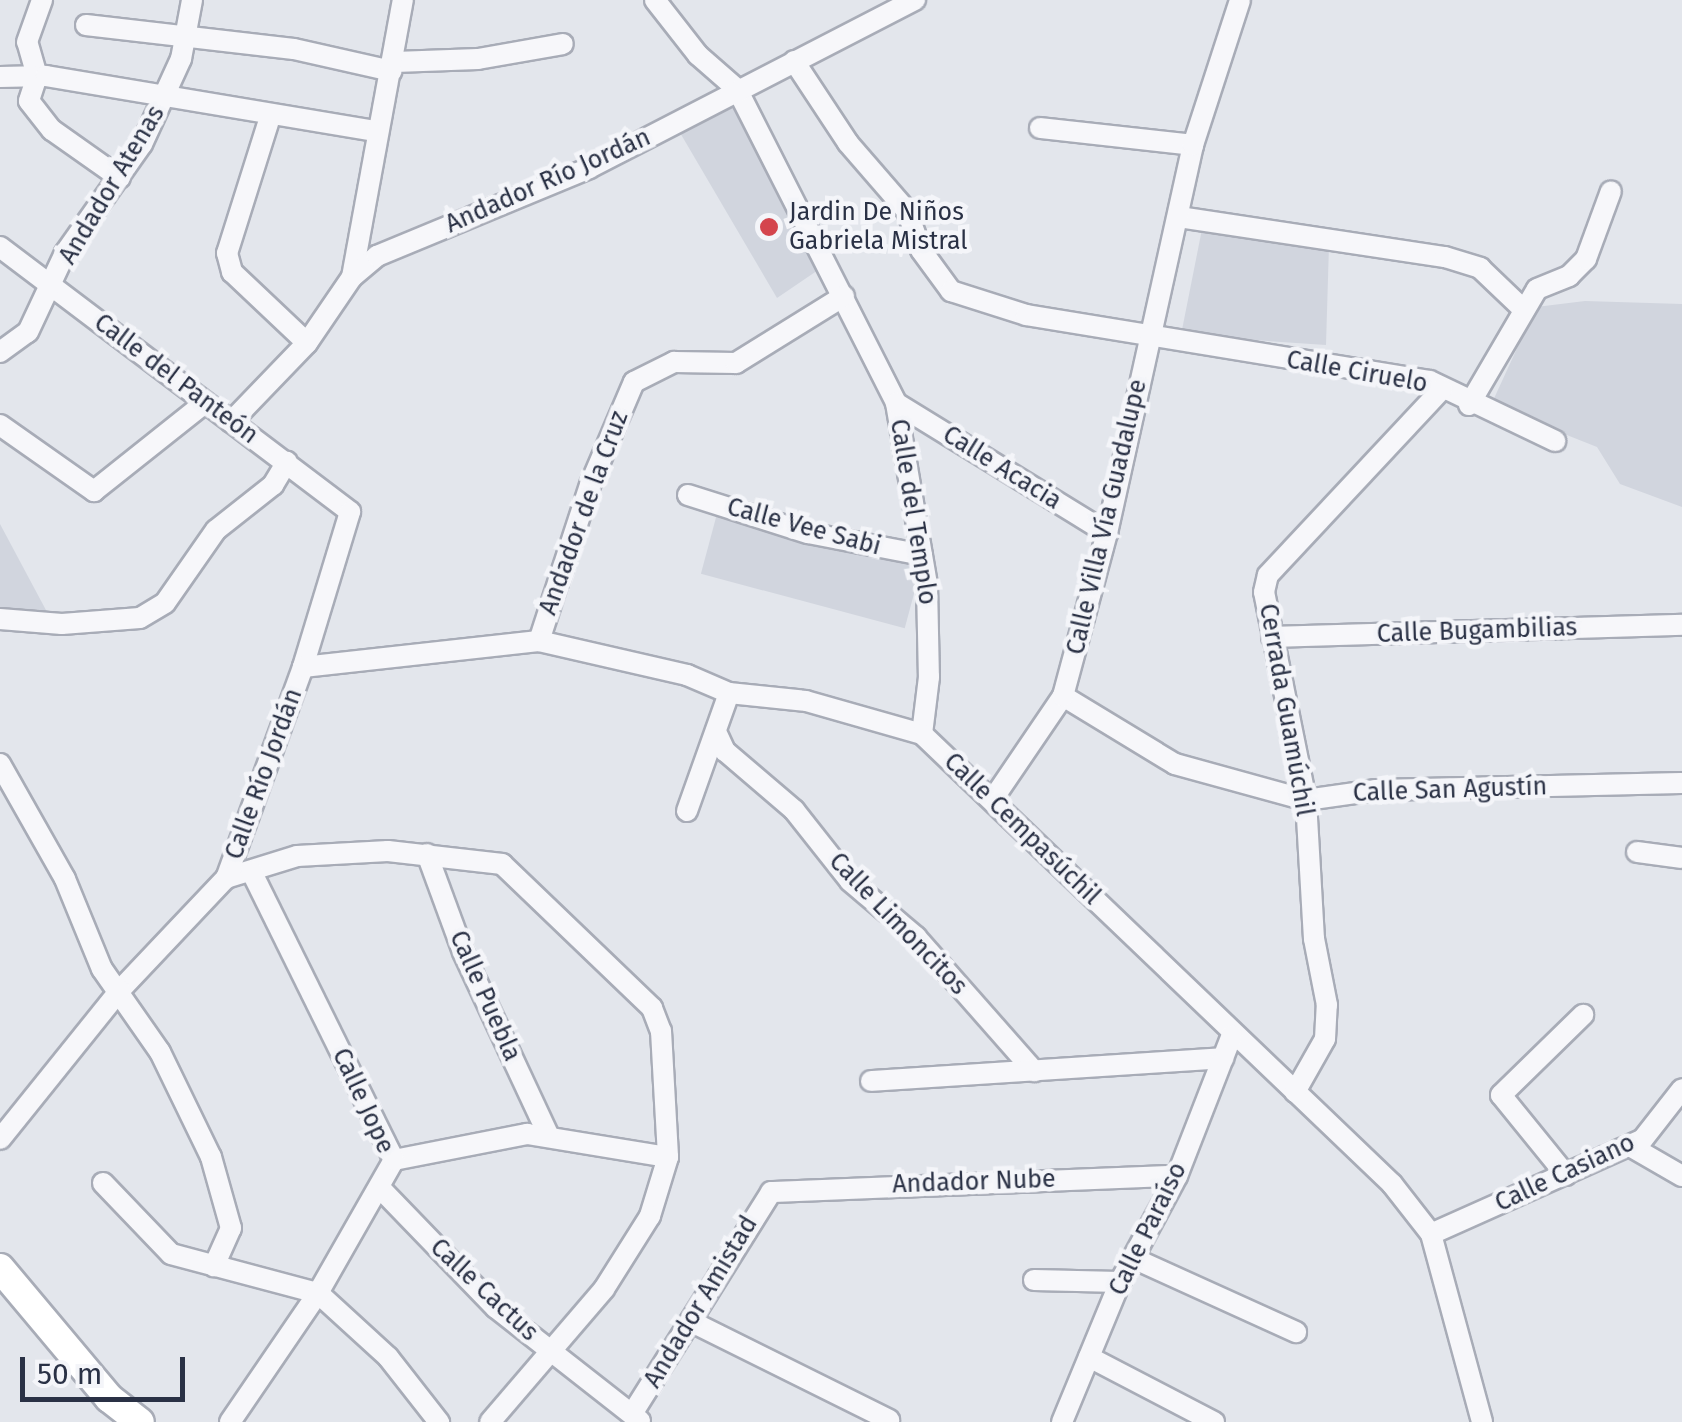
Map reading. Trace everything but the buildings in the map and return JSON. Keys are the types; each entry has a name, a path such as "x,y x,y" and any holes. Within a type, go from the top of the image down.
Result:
{"street":[{"path":"42,0 27,42 37,76 29,101 52,130 120,178"},
{"name":"Andador Atenas","path":"0,352 28,332 56,285 65,253 120,178 163,100 187,36 192,0"},
{"path":"352,277 376,131 393,66 404,0"},
{"name":"Calle del Templo","path":"655,0 698,55 737,89 896,403 922,555 930,637 922,734"},
{"name":"Andador Río Jordán","path":"230,422 307,344 352,277 377,256 589,168 915,0"},
{"name":"Calle Villa Vía Guadalupe","path":"993,799 1063,696 1108,533 1148,337 1194,145 1240,0"},
{"path":"86,25 294,49 393,66 563,44"},
{"name":"Calle Ciruelo","path":"794,61 848,143 906,211 920,250 952,291 1026,315 1430,381 1469,405 1555,442"},
{"path":"0,77 37,76 163,100 376,131"},
{"path":"270,116 227,253 232,272 307,344"},
{"path":"1040,128 1194,145"},
{"path":"1469,405 1537,289 1568,276 1586,259 1611,191"},
{"path":"1178,217 1446,257 1480,268 1524,310"},
{"name":"Calle del Panteón","path":"0,247 56,285 202,405 288,462 350,512"},
{"name":"Andador de la Cruz","path":"539,641 590,485 634,382 674,362 736,363 844,296"},
{"name":"Cerrada Guamúchil","path":"1295,1092 1325,1039 1327,1005 1314,939 1306,800 1272,637 1268,575 1442,388"},
{"name":"Calle Acacia","path":"896,403 1108,533"},
{"path":"0,425 94,491 202,405"},
{"path":"0,619 62,624 140,618 165,603 216,530 273,485 288,462"},
{"name":"Calle Vee Sabi","path":"688,495 808,534 922,555"},
{"name":"Calle Río Jordán","path":"0,1139 120,990 226,878 303,667 350,512"},
{"name":"Calle Bugambilias","path":"1272,637 1682,625"},
{"name":"Calle Cempasúchil","path":"303,667 539,641 687,675 729,693 806,701 922,734 1392,1184 1431,1234 1482,1422"},
{"path":"687,811 718,736 729,693"},
{"name":"Calle San Agustín","path":"1063,696 1175,764 1306,800 1376,790 1682,783"},
{"name":"Calle Limoncitos","path":"718,736 726,751 794,810 850,881 916,936 1034,1071"},
{"path":"0,764 65,879 102,969 160,1052 211,1157 231,1228 214,1266"},
{"path":"1638,852 1682,858"},
{"path":"226,878 297,856 427,854 502,864 652,1008 661,1031 668,1157 650,1216 604,1289 490,1422"},
{"name":"Calle Puebla","path":"427,854 463,952 548,1134"},
{"name":"Calle Jope","path":"230,1422 318,1293 394,1160 251,871"},
{"path":"1566,1175 1501,1096 1583,1014"},
{"name":"Calle Paraíso","path":"1062,1422 1120,1282 1176,1176 1232,1034"},
{"path":"871,1081 1223,1058"},
{"name":"Calle Casiano","path":"1431,1234 1630,1146 1682,1089"},
{"path":"394,1160 548,1134 668,1157"},
{"path":"1630,1146 1682,1176"},
{"name":"Andador Nube","path":"772,1192 1176,1176"},
{"path":"103,1183 171,1254 318,1293 388,1357 439,1422"},
{"name":"Calle Cactus","path":"380,1188 496,1308 637,1418"},
{"name":"Andador Amistad","path":"637,1418 772,1192"},
{"path":"1135,1259 1296,1332"},
{"path":"0,1268 109,1398 140,1422"},
{"path":"1034,1280 1120,1282"},
{"path":"694,1322 889,1420"},
{"path":"1089,1357 1214,1422"}],"shaded area":[{"name":"Jardin De Niños Gabriela Mistral","path":"735,100 824,266 777,298 679,131"},
{"path":"1203,224 1329,245 1326,345 1181,335"},
{"path":"1585,301 1682,304 1682,507 1620,484 1597,447 1491,405 1536,307"},
{"path":"718,510 922,565 905,628 701,574"},
{"path":"0,524 47,612 0,613"}],"place":[{"name":"Jardin De Niños Gabriela Mistral","path":"769,227"}]}
